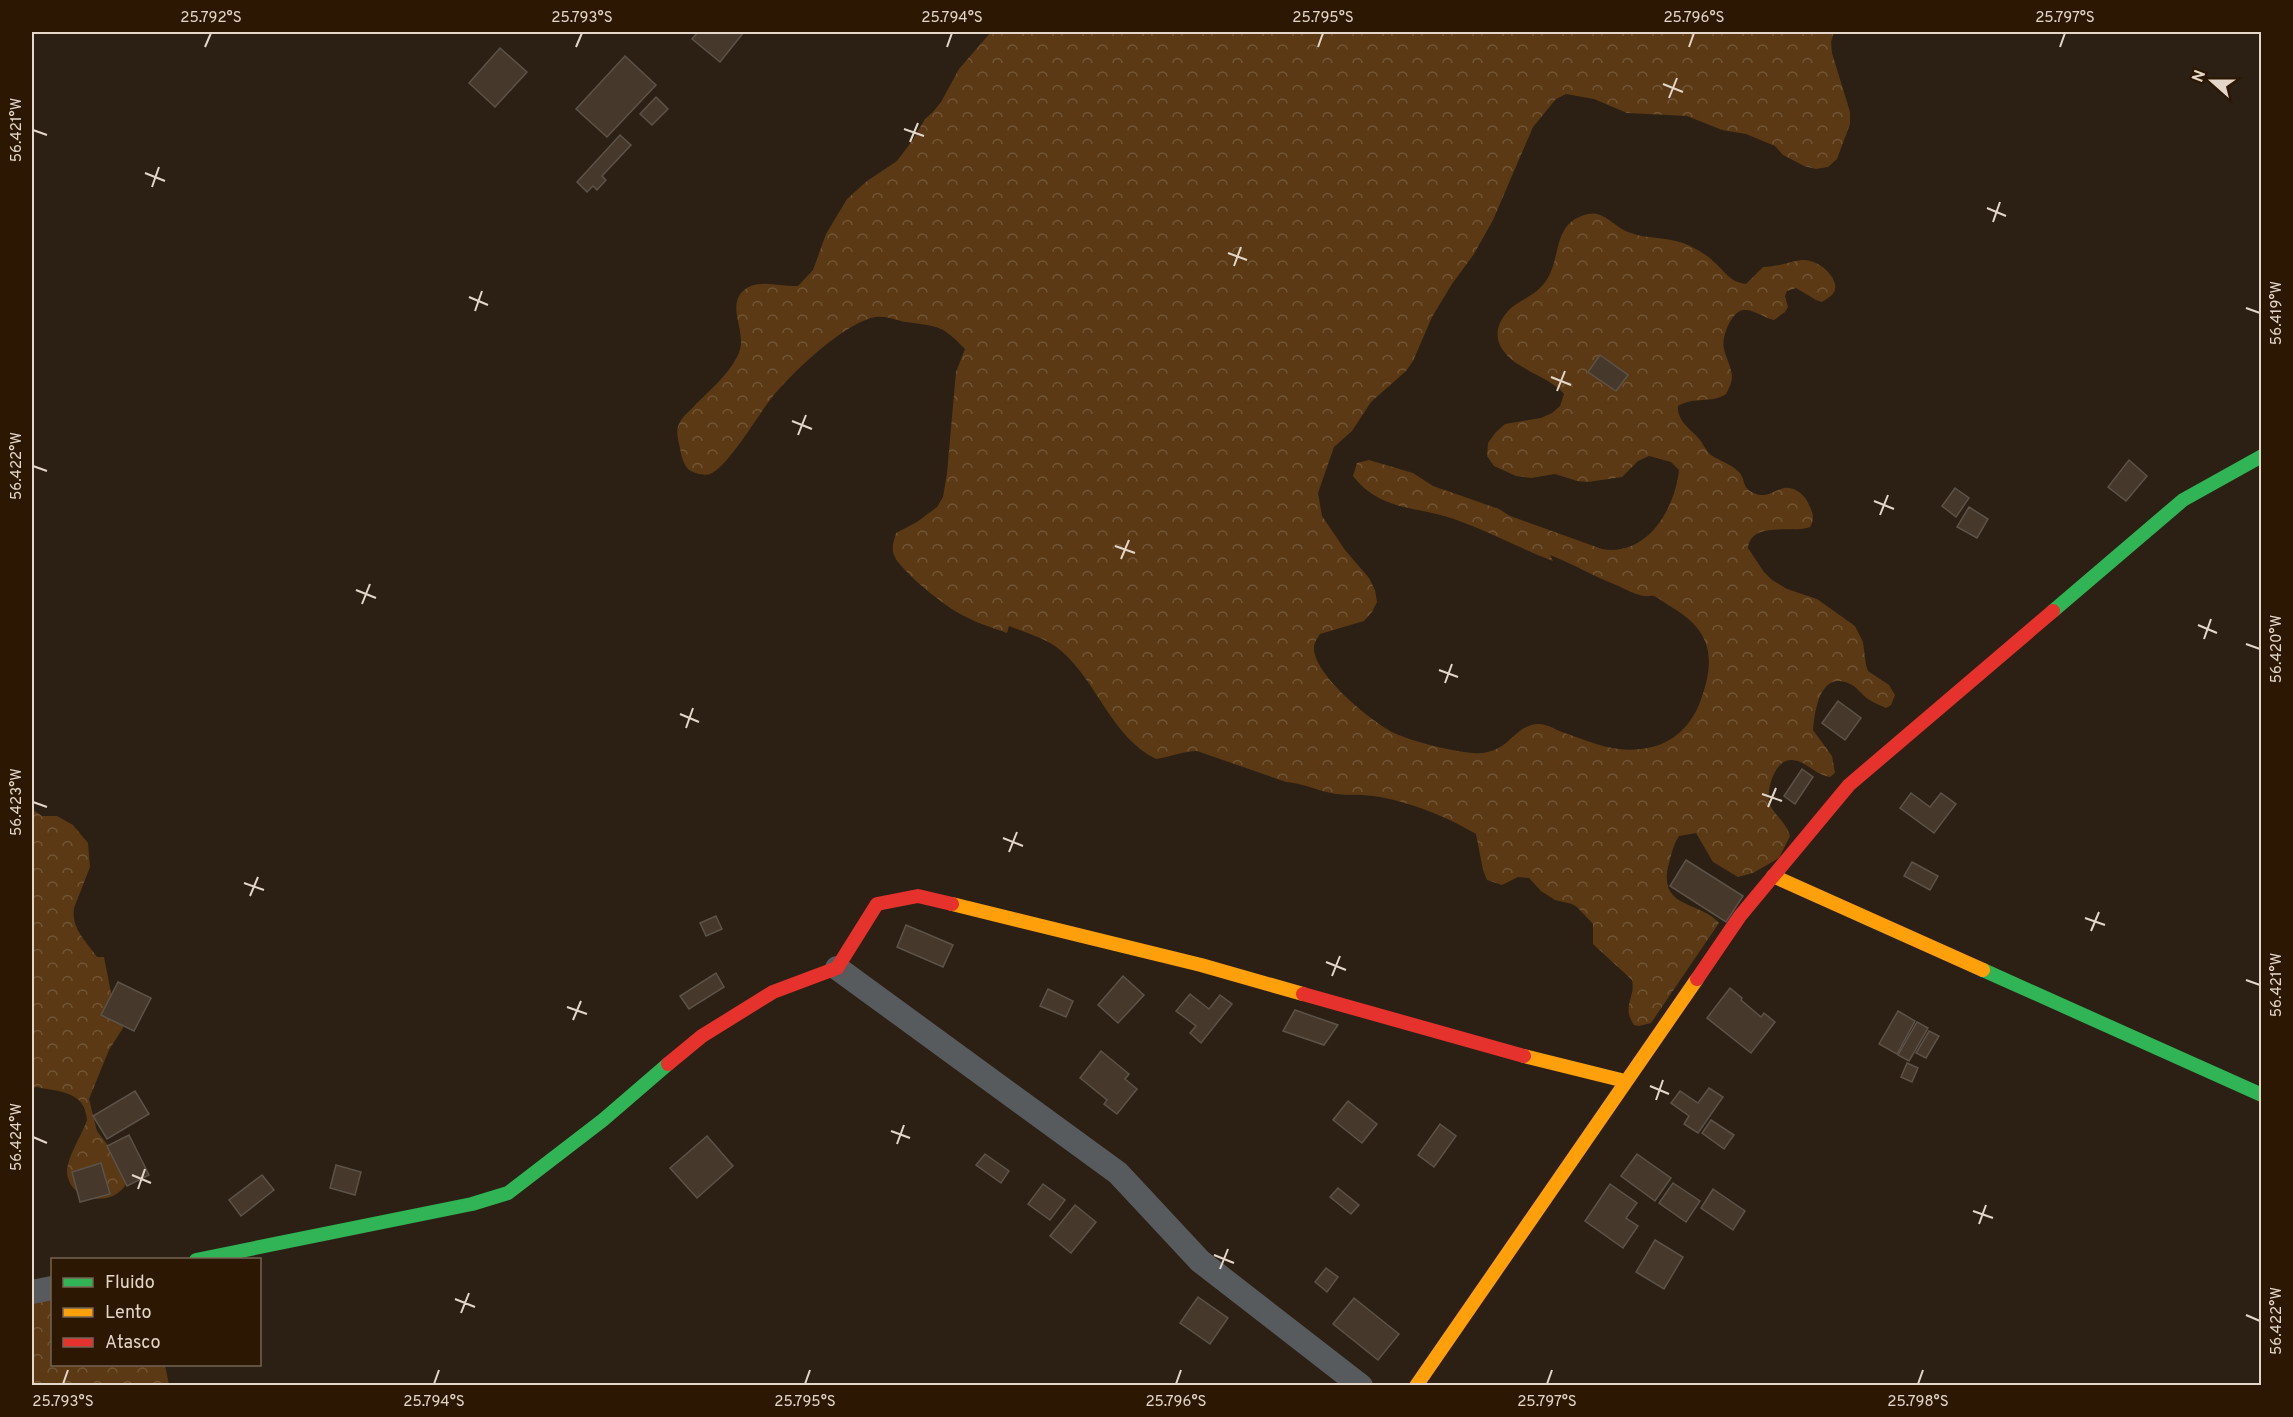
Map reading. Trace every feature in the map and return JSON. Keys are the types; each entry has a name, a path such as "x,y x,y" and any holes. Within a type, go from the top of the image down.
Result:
{"street":[{"path":"1416,1386 1624,1081 1740,916 1849,785 2183,500 2262,456"},
{"path":"1773,876 2262,1095"},
{"path":"206,1258 472,1204 508,1193 603,1120 702,1036 772,992 837,968 877,904 918,896 1201,965 1554,1064 1624,1081"},
{"path":"837,968 1118,1173 1200,1261 1361,1386"},
{"path":"32,1292 51,1288"}],"green space":[{"path":"991,32 1834,32 1831,42 1832,53 1850,112 1850,124 1837,159 1828,167 1816,169 1804,166 1783,155 1775,146 1746,134 1722,130 1687,116 1627,113 1594,99 1566,94 1556,99 1533,127 1493,220 1474,254 1432,317 1413,361 1406,371 1371,402 1352,431 1334,447 1318,493 1322,516 1345,550 1369,578 1375,590 1377,602 1364,621 1320,634 1314,646 1316,657 1332,682 1372,719 1394,733 1412,740 1473,753 1495,750 1522,730 1537,724 1547,725 1611,748 1631,750 1660,744 1676,735 1689,722 1699,705 1708,676 1708,650 1697,628 1687,618 1654,596 1634,593 1550,555 1553,561 1454,519 1387,502 1375,496 1353,476 1357,463 1369,460 1413,473 1433,486 1602,549 1618,550 1632,546 1656,527 1672,500 1679,470 1671,462 1649,456 1638,461 1622,477 1588,482 1555,474 1531,478 1516,476 1494,466 1487,456 1488,443 1505,424 1541,418 1560,406 1564,394 1551,383 1510,358 1500,344 1498,329 1501,320 1513,306 1543,285 1553,267 1565,229 1580,217 1597,214 1628,232 1690,246 1708,257 1740,283 1746,284 1763,267 1802,260 1817,264 1827,270 1833,279 1835,290 1822,302 1796,288 1787,291 1785,296 1788,307 1774,320 1747,310 1735,315 1728,326 1723,344 1732,376 1726,394 1715,399 1684,403 1678,406 1678,412 1685,425 1709,453 1739,472 1750,491 1764,495 1788,488 1796,490 1805,498 1813,516 1810,527 1764,531 1751,539 1748,548 1772,580 1787,589 1817,599 1855,626 1863,642 1868,671 1889,685 1895,695 1891,705 1886,708 1868,699 1850,684 1840,681 1832,682 1821,694 1815,712 1813,730 1832,756 1835,773 1830,777 1825,776 1792,760 1781,764 1773,775 1769,789 1770,805 1786,826 1790,836 1779,858 1753,873 1738,877 1713,862 1696,833 1679,836 1668,867 1667,881 1670,890 1675,897 1711,916 1719,923 1651,1023 1634,1025 1629,1012 1632,980 1593,944 1593,924 1577,907 1555,900 1541,891 1529,878 1518,877 1502,885 1487,880 1476,834 1413,805 1373,796 1331,793 1286,782 1197,751 1156,759 1127,737 1084,676 1054,645 1009,626 1007,633 969,619 947,606 905,570 894,555 896,533 917,522 937,507 943,497 956,372 965,349 939,328 884,317 875,317 859,323 830,341 789,378 717,470 710,474 701,474 686,467 678,438 678,425 723,377 737,357 741,340 736,307 742,292 748,287 761,284 798,286 813,270 826,234 847,199 867,181 897,161 925,119 941,102 959,69"},
{"path":"32,809 42,816 57,816 73,825 88,843 90,867 74,908 75,922 80,934 97,957 104,957 112,998 123,1016 123,1028 109,1050 89,1099 97,1131 110,1148 126,1184 120,1192 102,1199 83,1195 75,1190 67,1172 72,1153 87,1120 82,1103 70,1094 32,1088"},
{"path":"51,1284 51,1366 165,1366 169,1385 32,1385 32,1290"}],"building":[{"path":"698,32 744,32 720,62 692,39"},
{"path":"500,48 527,72 495,107 469,83"},
{"path":"625,56 656,85 607,137 576,109"},
{"path":"656,97 668,109 652,125 640,114"},
{"path":"620,135 631,145 602,176 606,180 597,190 593,186 587,192 577,182"},
{"path":"1600,355 1628,375 1616,391 1588,372"},
{"path":"2129,460 2147,476 2126,501 2108,487"},
{"path":"1955,488 1969,498 1956,517 1942,506"},
{"path":"1969,507 1988,519 1977,538 1957,527"},
{"path":"1838,701 1861,718 1845,740 1822,723"},
{"path":"1802,769 1813,777 1795,804 1784,796"},
{"path":"1911,793 1930,807 1941,793 1956,804 1934,833 1900,808"},
{"path":"1686,860 1743,896 1726,922 1670,886"},
{"path":"1912,862 1938,876 1930,890 1904,876"},
{"path":"716,916 722,929 706,936 700,923"},
{"path":"906,925 953,945 943,967 897,947"},
{"path":"716,973 724,987 689,1009 680,996"},
{"path":"1123,976 1144,995 1118,1023 1098,1005"},
{"path":"118,982 151,998 134,1031 101,1015"},
{"path":"1730,988 1761,1017 1764,1013 1775,1022 1751,1053 1707,1018"},
{"path":"1048,989 1073,1001 1066,1017 1040,1006"},
{"path":"1190,994 1209,1009 1220,995 1232,1004 1201,1043 1190,1033 1196,1026 1176,1011"},
{"path":"1295,1010 1338,1025 1324,1045 1283,1031"},
{"path":"1898,1011 1915,1021 1897,1054 1879,1044"},
{"path":"1917,1022 1928,1028 1909,1061 1898,1055"},
{"path":"1929,1031 1939,1036 1926,1058 1916,1053"},
{"path":"1101,1051 1129,1074 1125,1079 1137,1089 1117,1114 1104,1104 1107,1100 1080,1078"},
{"path":"1907,1063 1918,1068 1912,1082 1901,1077"},
{"path":"1709,1088 1723,1097 1698,1133 1684,1124 1689,1116 1671,1103 1680,1091 1698,1103"},
{"path":"135,1091 149,1114 107,1139 93,1116"},
{"path":"1348,1101 1377,1124 1362,1143 1333,1120"},
{"path":"1711,1120 1734,1135 1724,1149 1702,1133"},
{"path":"1440,1124 1456,1136 1434,1167 1418,1155"},
{"path":"129,1135 149,1175 127,1186 107,1146"},
{"path":"707,1136 733,1166 697,1198 670,1168"},
{"path":"985,1154 1009,1171 1001,1183 976,1165"},
{"path":"1637,1154 1671,1178 1655,1201 1621,1176"},
{"path":"101,1163 110,1194 80,1202 72,1172"},
{"path":"336,1165 361,1172 355,1195 330,1188"},
{"path":"262,1175 274,1190 241,1216 229,1200"},
{"path":"1673,1183 1700,1201 1686,1222 1659,1203"},
{"path":"1043,1184 1065,1200 1050,1220 1028,1204"},
{"path":"1610,1184 1637,1203 1626,1218 1638,1226 1623,1248 1585,1221"},
{"path":"1338,1188 1359,1205 1351,1214 1330,1197"},
{"path":"1713,1189 1745,1211 1733,1230 1701,1208"},
{"path":"1075,1205 1096,1222 1071,1253 1050,1236"},
{"path":"1655,1240 1683,1257 1664,1289 1636,1272"},
{"path":"1326,1268 1338,1277 1327,1292 1315,1282"},
{"path":"1198,1297 1228,1318 1210,1344 1180,1323"},
{"path":"1354,1298 1399,1334 1378,1360 1333,1324"}],"traffic: fast":[{"path":"2053,611 2183,500 2262,456"},
{"path":"1983,970 2262,1095"},
{"path":"206,1258 472,1204 508,1193 603,1120 668,1064"}],"traffic: slow":[{"path":"1773,876 1983,970"},
{"path":"952,904 1201,965 1303,994"},
{"path":"1416,1386 1697,979"},
{"path":"1524,1056 1625,1081"}],"traffic: jam":[{"path":"1697,979 1740,916 1849,785 2053,611"},
{"path":"668,1064 702,1036 773,992 837,968 877,904 918,896 952,904"},
{"path":"1303,994 1524,1056"}]}
